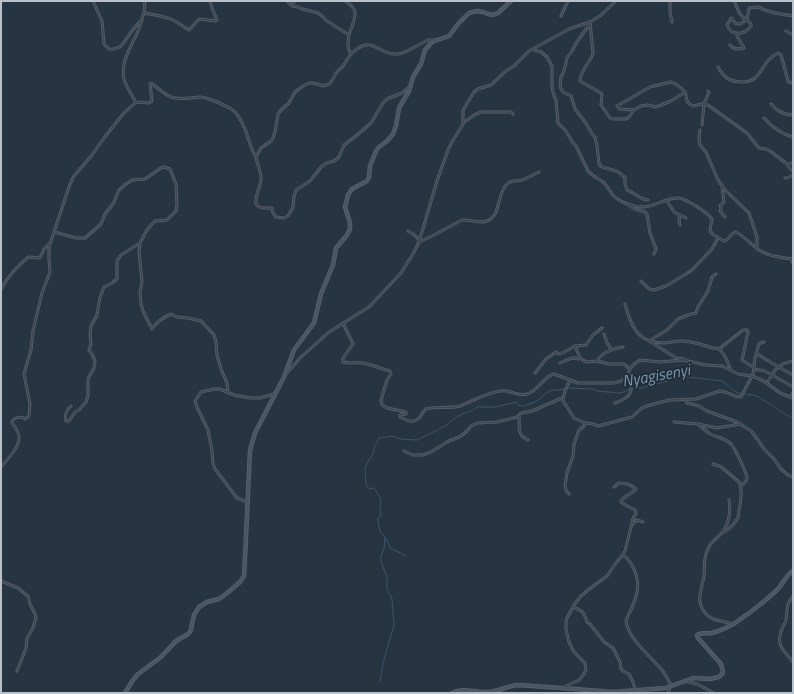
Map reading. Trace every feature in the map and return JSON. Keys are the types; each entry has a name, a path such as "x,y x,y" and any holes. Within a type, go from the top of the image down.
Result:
{"main road":[{"path":"125,693 138,674 161,657 176,641 190,632 192,629 194,615 199,607 207,602 219,599 235,587 242,579 244,572 247,502 252,443 255,432 284,377 297,345 314,323 321,294 334,265 336,248 350,229 350,223 345,207 348,195 352,189 367,181 370,166 378,147 391,137 394,131 398,108 406,95 412,77 421,64 425,50 430,43 449,36 469,13 477,10 493,15 498,13 511,1"},
{"path":"452,693 464,690 491,692 512,686 613,692 657,689 695,678 718,678 723,672 721,664 697,635 700,633 707,634 718,631 732,624 757,607 777,590 793,571"}],"street":[{"path":"93,1 102,21 104,44 109,49 115,49 121,46 142,20"},
{"path":"136,102 125,81 124,67 129,50 138,33 144,13 145,1"},
{"path":"144,13 168,18 181,24 189,30 199,19 217,20 210,1"},
{"path":"288,1 294,7 318,13 327,21 349,35"},
{"path":"291,5 295,1"},
{"path":"345,1 353,7 356,14 349,35 348,50 351,54"},
{"path":"561,16 568,1"},
{"path":"463,124 463,110 474,92 478,89 491,85 529,51 534,50 569,29 590,22 600,16 616,1"},
{"path":"670,1 672,22"},
{"path":"734,1 741,15 752,26 746,31 737,34"},
{"path":"730,45 736,50 744,48 737,34 730,29 728,24 731,18 736,24 744,22 748,15 748,8 758,7 775,13 793,16"},
{"path":"741,15 748,15"},
{"path":"590,22 593,53 580,77 580,81 602,95 601,105 610,118 626,119 634,110"},
{"path":"590,27 587,28 567,58 561,77 560,87 562,91 571,96 575,109 592,136 595,137 598,163 600,166 622,174 627,190 632,192 639,199 648,200"},
{"path":"786,31 793,35"},
{"path":"256,157 261,148 273,138 278,114 287,105 295,92 309,83 324,86 332,82 337,72 351,54 359,47 369,44 386,52 395,54 424,42 438,40"},
{"path":"534,50 541,52 547,57 552,66 552,88 556,100 558,123 566,131 576,146 590,174 603,182 619,200 637,207 652,206 677,198 685,200 701,209 712,218 710,230 712,234 718,238 725,242 732,233 736,232 747,239 763,253 792,259 793,263"},
{"path":"718,67 721,73 732,81 750,81 755,78 770,58 780,53 788,81 790,83 793,82"},
{"path":"685,92 671,101 656,107 652,105 644,106 634,110 619,109 617,106 650,87 671,82 674,83 685,92 687,101 690,105 708,105 739,126 747,133 759,148 766,149 788,165 791,170 793,170"},
{"path":"1,467 13,453 20,438 18,432 12,424 12,421 16,418 25,419 29,416 30,404 24,374 31,350 33,331 42,293 50,272 48,253 50,242 70,182 123,114 136,102 151,102 151,83 162,92 173,98 205,98 234,111 245,127 256,157 261,177 255,199 257,204 263,208 272,208 276,217 281,218 286,217 292,211 296,190 310,181 327,162 334,161 339,157 344,145 368,126 384,102 399,95 409,87"},
{"path":"702,125 704,104 709,92 708,91"},
{"path":"771,104 781,112 788,115 793,114"},
{"path":"284,377 305,353 333,330 366,310 398,276 420,241 448,150 463,124 481,112 511,112 513,114"},
{"path":"764,118 769,124 780,132 785,135 793,136"},
{"path":"700,130 700,145 706,152 718,180 749,213 756,237 757,249"},
{"path":"788,165 793,162"},
{"path":"53,232 76,238 85,238 101,224 105,214 113,204 119,190 126,184 132,180 145,179 161,168 166,167 171,171 176,184 176,211 168,220 155,221 147,230 140,243 139,252 142,282 140,292 141,304 152,330 161,320 171,314 177,317 188,318 204,323 214,335 220,369 227,383 228,392"},
{"path":"420,241 462,220 486,222 495,214 502,193 508,184 515,180 530,177 539,172"},
{"path":"785,178 793,174"},
{"path":"722,186 724,202 720,205 720,211 725,218"},
{"path":"667,201 674,212 686,218"},
{"path":"626,203 647,214 650,233 656,249 654,254"},
{"path":"680,216 680,225"},
{"path":"408,231 414,234 420,241"},
{"path":"641,281 649,289 660,288 673,283 692,270 713,247 718,238"},
{"path":"1,290 10,275 28,256 40,258 44,249 50,242"},
{"path":"71,406 66,411 66,421 69,421 87,399 88,380 94,368 95,361 94,356 89,350 91,344 91,326 97,315 100,296 104,287 117,279 117,261 121,255 140,243"},
{"path":"650,342 667,330 678,319 696,314 698,307 708,291 712,276 716,274"},
{"path":"625,304 628,318 632,326 641,337 676,358 688,361"},
{"path":"343,323 354,344 342,361 346,363 357,362 368,364 390,372 391,374 381,402 386,408 406,412 406,414 400,417 409,422 413,422 426,409 459,406 496,391 511,392 518,395 529,394 551,375 557,375 578,383 614,384 627,377 630,369 640,360 660,362 683,360 706,365 722,366 738,374 752,376 780,393 792,397 793,393"},
{"path":"535,373 546,359 556,352 559,354 566,352 575,346 586,345 593,335 602,328"},
{"path":"719,349 743,330 747,330 748,332 742,360 754,368 772,375 793,387"},
{"path":"604,334 610,347 610,351"},
{"path":"650,342 665,344 682,341 702,344 719,349 731,370"},
{"path":"570,380 563,401 572,416 585,423 598,426 605,425 632,417 642,408 670,400 696,399 720,391 741,396 753,374 756,353 760,343 764,342"},
{"path":"575,346 581,358 585,362 598,361 608,364 624,364 630,369"},
{"path":"598,361 600,357 610,351 623,347"},
{"path":"756,353 793,375"},
{"path":"560,364 564,361 581,358"},
{"path":"767,384 779,367 785,363 793,361"},
{"path":"615,403 622,401 631,392 632,388 627,377"},
{"path":"247,502 237,498 215,469 208,430 195,403 202,391 214,389 220,389 238,396 250,398 260,398 275,394"},
{"path":"404,451 413,455 427,454 447,442 461,436 471,426 477,423 497,422 517,417 520,416 521,413 532,411 563,398"},
{"path":"685,400 688,403 699,406 740,424 751,431 764,449 781,468 788,475 793,477"},
{"path":"520,416 519,426 521,435 528,440"},
{"path":"674,422 698,424 717,428 740,424"},
{"path":"569,494 566,490 567,473 573,456 574,444 579,430 585,423"},
{"path":"698,424 710,434 727,441 733,447 747,478 740,486"},
{"path":"713,464 720,466 739,482 742,491 741,504 738,516 728,530 712,542 705,556 704,576 700,600 701,605 708,616 716,620 732,624"},
{"path":"562,688 579,680 586,670 585,663 574,652 569,642 566,622 567,618 572,607 588,590 607,576 623,555 632,521 636,513 635,510 621,501 625,496 636,489 626,483 619,483 614,487"},
{"path":"721,534 730,511 728,500"},
{"path":"632,524 637,520 643,522"},
{"path":"623,555 629,559 635,572 638,586 626,623 633,638 661,669 671,686 668,693"},
{"path":"1,581 18,588 28,596 36,618 33,628 27,638 26,648 17,671"},
{"path":"793,596 786,608 786,621 780,631 779,640 782,650 793,662"},
{"path":"572,607 585,613 587,622 604,642 613,648 620,662 621,669 629,674 635,689"},
{"path":"686,681 697,684 714,693"}],"waterway":[{"name":"Nyagisenyi","path":"406,556 391,549 385,537 380,532 378,518 381,516 381,499 374,488 370,489 366,484 365,469 374,452 374,448 379,438 392,436 401,439 417,440 447,425 457,417 477,407 495,407 516,402 518,405 523,406 539,400 551,390 568,388 593,389 597,391 619,393 630,389 641,388 678,378 688,377 722,381 738,393 757,396 793,419"},
{"path":"380,682 383,663 394,625 392,599 387,589 387,577 381,562 385,538"}]}
